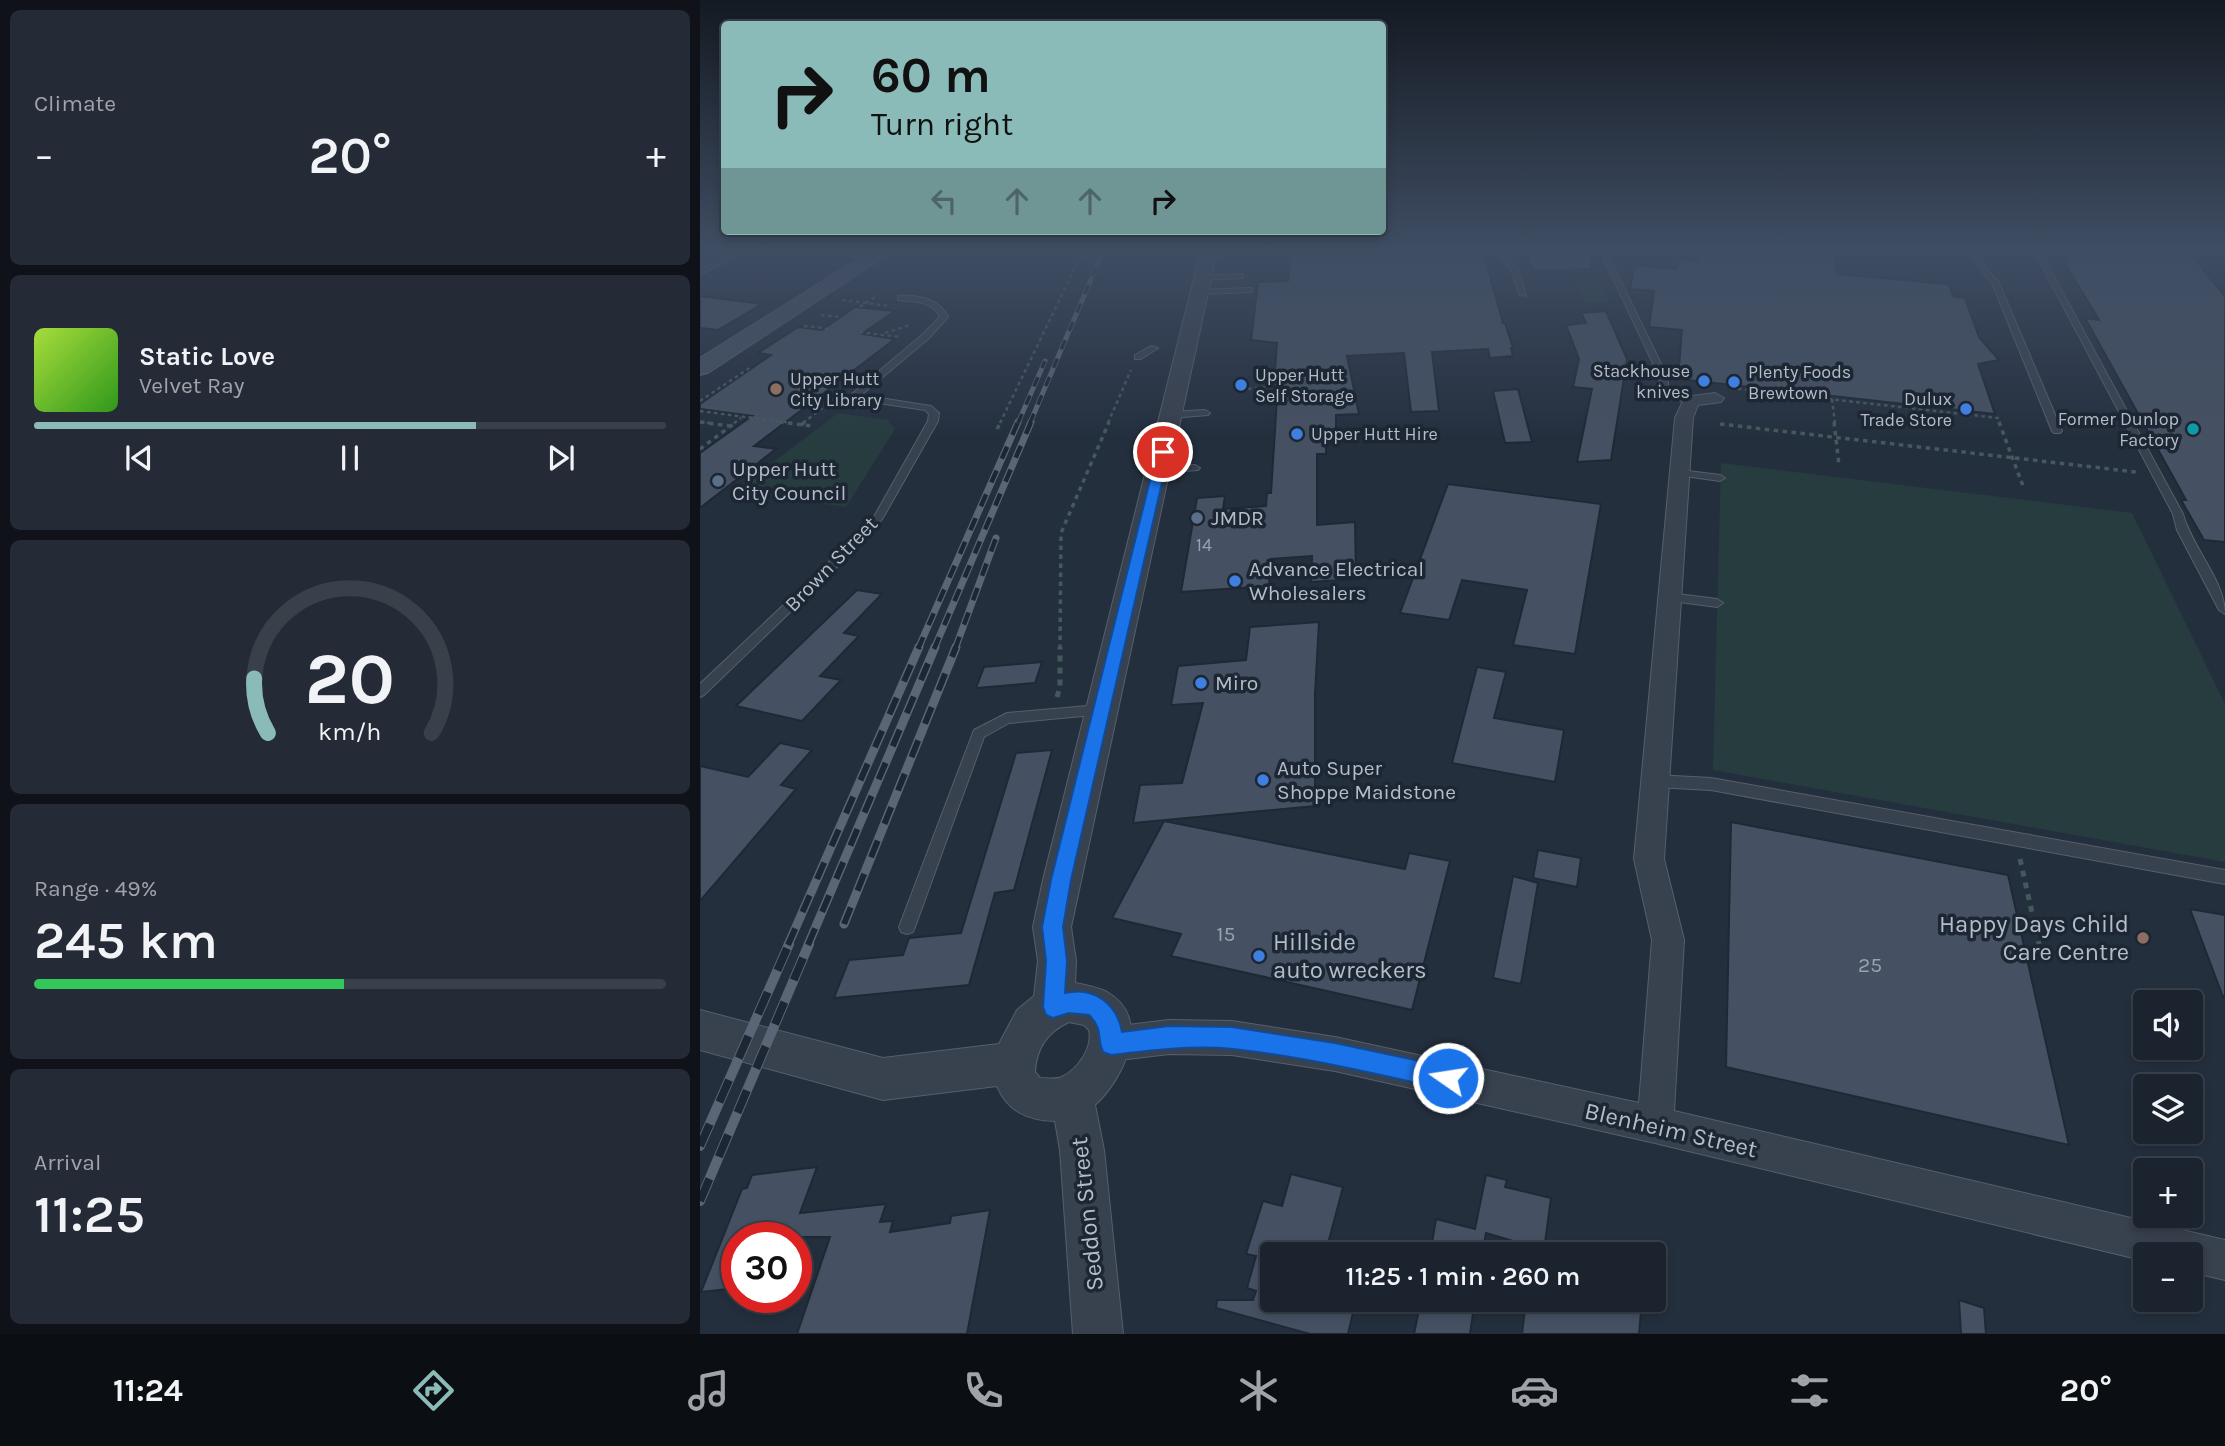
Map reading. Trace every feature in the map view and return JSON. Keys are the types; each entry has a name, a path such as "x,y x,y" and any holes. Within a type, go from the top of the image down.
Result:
{"main road":[{"path":"700,368 786,313"}],"street":[{"path":"1053,1007 1057,961 1052,927 1061,880 1194,313"},
{"path":"1655,1125 1668,940 1649,859 1654,781 1685,418 1713,403"},
{"path":"1069,1002 1084,1002 1096,1007 1106,1016 1111,1029 1111,1044 1098,1073 1086,1086 1072,1095 1050,1101 1029,1097 1020,1089 1014,1077 1013,1063 1017,1046 1026,1031 1038,1017 1053,1007 1069,1002"},
{"path":"700,1030 883,1079 1013,1063"},
{"name":"Blenheim Street","path":"1111,1044 1169,1037 1232,1038 1348,1057 1655,1125 2225,1261"},
{"name":"Seddon Street","path":"1072,1095 1082,1150 1098,1334"}],"lane":[{"name":"Brown Street","path":"700,692 867,531 879,516 933,421 934,413 928,408 858,397 856,394 925,337 944,317 943,313"},
{"path":"1633,313 1663,376 1665,392 1713,403"},
{"path":"2008,313 2057,431"},
{"path":"2070,313 2178,514 2182,530 2225,610"},
{"path":"1138,357 1154,348"},
{"path":"1171,415 1205,413"},
{"path":"1159,470 1195,468"},
{"path":"1680,473 1720,478"},
{"path":"1669,597 1717,603"},
{"path":"907,927 979,734 1007,718 1103,710"},
{"path":"1654,781 1711,784 2225,877"}],"path":[{"path":"997,429 1053,313"},
{"path":"820,315 841,317"},
{"path":"793,324 906,337"},
{"path":"881,334 910,325"},
{"path":"1052,714 1060,687 1061,533 1138,357"},
{"path":"700,401 753,367"},
{"path":"1241,388 1346,383"},
{"path":"1832,399 1839,465"},
{"path":"1713,403 1832,399 1998,418 2023,486"},
{"path":"1713,403 1836,437 2136,472"},
{"path":"701,413 812,426"},
{"path":"700,449 743,417"},
{"path":"700,422 731,426"},
{"path":"2033,859 2020,856 2039,944"}],"green space":[{"path":"838,413 888,420 895,429 846,507 735,491"},
{"path":"1721,463 2132,513 2225,704 2225,862 1713,770"}],"building":[{"path":"700,313 746,313 718,330 700,328"},
{"name":"Upper Hutt City Library","path":"846,313 892,313 862,334 895,339 754,446 776,449 700,508 700,453 752,416 700,409 700,404 771,355 758,353 798,327 822,330"},
{"path":"1254,313 1500,313 1513,348 1513,356 1490,358 1488,349 1432,352 1439,411 1411,412 1404,353 1347,356 1359,414 1336,415 1336,439 1326,440 1326,454 1317,454 1317,525 1355,522 1356,579 1311,582 1312,556 1271,559 1269,586 1181,592 1197,498 1225,496 1223,509 1266,506 1267,493 1271,493 1277,399 1273,399 1277,343 1251,340"},
{"path":"1581,313 1607,313 1627,359 1611,460 1577,462 1592,389 1573,387 1579,359 1566,325 1586,323"},
{"path":"1651,313 1970,313 1979,337 1999,360 1978,364 1995,414 1678,379 1682,330 1649,327"},
{"name":"Former Dunlop Factory","path":"2095,313 2225,313 2225,542 2204,540 2181,500 2186,500 2085,318 2099,320"},
{"path":"1518,389 1532,442 1505,443 1493,391"},
{"path":"1448,484 1601,504 1575,654 1513,645 1527,590 1462,580 1449,620 1400,613"},
{"path":"857,590 882,594 844,633 859,636 820,676 841,680 802,721 736,706"},
{"path":"1319,622 1315,694 1315,806 1133,823 1140,785 1182,783 1203,703 1171,705 1178,666 1246,660 1250,627"},
{"path":"1042,662 1035,683 976,688 984,667"},
{"path":"1477,667 1506,672 1494,718 1564,730 1555,782 1452,763"},
{"path":"780,743 812,750 781,785 796,789 700,901 700,766 748,777"},
{"path":"1052,750 1014,890 995,893 969,985 834,998 849,960 903,955 909,938 961,933 1016,753"},
{"path":"1164,821 1405,869 1409,853 1450,861 1412,1010 1171,956 1181,934 1112,918"},
{"path":"1731,822 2008,875 2069,1145 1726,1067"},
{"path":"1538,850 1581,858 1577,887 1533,878"},
{"path":"1513,876 1538,883 1521,984 1493,978"},
{"path":"2190,909 2225,915 2223,997"},
{"path":"817,1167 800,1213 886,1204 880,1222 893,1221 890,1232 950,1223 951,1216 990,1210 967,1334 797,1334 804,1313 812,1313 812,1290 830,1237 812,1237 812,1222 729,1222 742,1189 747,1188 752,1175"},
{"path":"1291,1174 1343,1187 1328,1242 1260,1242 1260,1312 1353,1312 1348,1334 1310,1334 1216,1308 1217,1300 1253,1300 1256,1291 1247,1288 1256,1256 1246,1254 1263,1201 1282,1206"},
{"path":"1486,1175 1507,1180 1505,1187 1551,1198 1545,1242 1517,1242 1486,1233 1484,1242 1432,1242 1436,1219 1475,1229"},
{"path":"721,1242 721,1290 701,1292"},
{"path":"1959,1300 1984,1308 1986,1334 1961,1334"},
{"path":"1419,1312 1473,1312 1470,1334 1414,1334"},
{"path":"1525,1312 1641,1312 1639,1334 1522,1334"}],"railway":[{"path":"1030,423 1077,313"},
{"path":"1018,423 1045,361"},
{"path":"918,649 1018,422"},
{"path":"934,649 1031,422"},
{"path":"955,649 996,538"},
{"path":"788,945 919,647"},
{"path":"808,945 935,647"},
{"path":"844,924 956,647"},
{"path":"700,1146 789,944"},
{"path":"700,1201 809,944"}],"place":[{"name":"Stackhouse knives","path":"1704,381"},
{"name":"Plenty Foods Brewtown","path":"1734,382"},
{"name":"Upper Hutt Self Storage","path":"1241,385"},
{"name":"Upper Hutt City Library","path":"776,389"},
{"name":"Dulux Trade Store","path":"1966,409"},
{"name":"Former Dunlop Factory","path":"2193,429"},
{"name":"Upper Hutt Hire","path":"1297,434"},
{"name":"Upper Hutt City Council","path":"718,481"},
{"name":"JMDR","path":"1197,518"},
{"name":"Advance Electrical Wholesalers","path":"1235,581"},
{"name":"Miro","path":"1201,683"},
{"name":"Auto Super Shoppe Maidstone","path":"1263,780"},
{"name":"Happy Days Child Care Centre","path":"2143,938"},
{"name":"Hillside auto wreckers","path":"1259,956"}],"route":[{"path":"1163,452 1061,880 1052,927 1057,961 1053,1007 1069,1002 1084,1002 1096,1007 1106,1016 1111,1029 1111,1044 1169,1037 1232,1038 1335,1054 1448,1078"}]}
